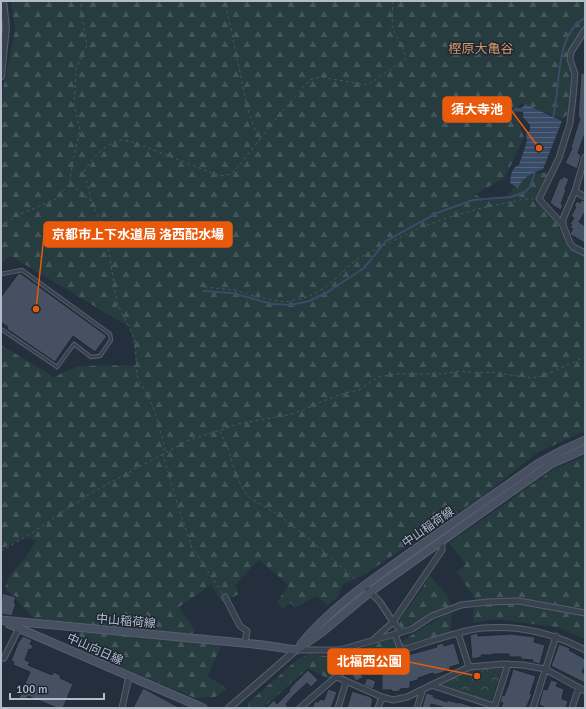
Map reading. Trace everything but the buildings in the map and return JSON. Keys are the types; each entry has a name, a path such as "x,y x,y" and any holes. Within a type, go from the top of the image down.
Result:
{"main road":[{"name":"中山稲荷線","path":"296,650 315,627 364,586 539,463 585,440"},
{"name":"中山稲荷線","path":"1,620 244,643 296,650 322,632 370,592 551,464 585,449"},
{"name":"中山向日線","path":"1,620 203,708"}],"street":[{"path":"1,76 6,27 3,1"},
{"path":"563,225 539,200 559,158 570,123 574,74 570,59 572,52 585,30"},
{"path":"585,157 575,191 563,219 563,225 570,243 573,247 585,253"},
{"path":"575,191 585,197"},
{"path":"373,641 393,622 442,550 442,541"},
{"path":"364,586 380,602 393,622 402,632"},
{"path":"225,597 240,626 247,631 244,643"},
{"path":"229,708 296,650 340,650 412,629 442,611 461,605 519,601 585,613"},
{"path":"4,658 18,628"},
{"path":"300,708 345,669 458,633 481,628 513,628 532,630 556,636 585,650"},
{"path":"458,633 469,667"},
{"path":"395,634 401,651"},
{"path":"533,708 556,636"},
{"path":"337,677 382,697 394,700 407,697 469,667 508,664 545,669 585,691"},
{"path":"431,685 494,707 508,664"},
{"path":"122,708 129,676"},
{"path":"338,708 346,682"},
{"path":"572,708 579,687"},
{"path":"417,708 423,689"},
{"path":"378,708 382,697"}],"lane":[{"path":"1,274 22,270 110,334 111,340 100,356 91,357 74,344 57,367 1,329"}],"path":[{"path":"1,227 16,216 56,199 70,184 72,165 80,130 74,105 76,69 87,46 81,12 81,1"},
{"path":"225,1 247,106 260,140"},
{"path":"93,206 84,172 88,165 111,143 123,140 133,142 220,176 231,174 295,96 312,79 320,77 368,85 406,58 392,26 393,1"},
{"path":"70,184 92,202 98,216 108,244 117,303 135,340 137,376 153,406 165,447 163,455 177,503 192,548 225,597"},
{"path":"204,287 235,290 253,296 285,302 308,297 326,287 357,259 417,229 478,209 525,199 539,200"},
{"path":"1,551 32,533 91,493 187,441 238,424 288,415 304,410 315,404 345,393 359,390 378,377 395,374 440,374 461,371 477,373 490,372 532,378 543,376 585,357"},
{"path":"220,430 236,476 244,491 250,498 280,516 364,586"}],"green space":[{"path":"11,1 585,1 585,34 572,53 570,111 563,119 521,103 515,112 524,137 505,178 475,194 486,201 507,196 521,179 534,174 549,172 534,201 546,209 557,223 570,248 585,255 585,431 537,453 488,492 362,576 343,584 337,598 327,605 316,596 295,608 291,603 282,609 277,602 289,585 259,560 235,585 239,594 222,602 211,585 179,607 195,630 188,639 210,642 221,646 208,676 227,689 215,697 195,698 76,648 80,627 53,620 34,618 5,588 10,575 24,560 36,541 26,537 1,549 1,345 54,377 78,366 136,365 135,349 129,327 11,256 1,263 1,99 15,30"},
{"path":"585,456 585,639 557,627 495,619 473,623 473,611 476,600 457,572 466,564 449,543 554,469"},
{"path":"429,575 447,595 451,607 402,628 398,622 422,589"},
{"path":"452,612 450,633 402,647 402,641 446,614"},
{"path":"393,638 397,649 355,660 329,679 308,668 263,708 249,708 248,703 298,659 310,654 327,656 349,652"},
{"path":"503,666 491,701 439,685 470,667"}],"water":[{"path":"525,104 562,121 543,169 525,178 518,188 510,183 511,175 514,168 519,165 527,141 526,134 530,131 530,125 523,117 523,112 512,111 515,108 522,108"}],"waterway":[{"path":"553,117 563,49 568,36 575,26 585,18"},
{"path":"203,291 232,293 272,304 291,305 309,301 326,293 364,268 386,241 437,213 473,200 511,197 525,192 530,187 535,172"}],"place":[{"name":"須大寺池","path":"539,148"},
{"name":"京都市上下水道局 洛西配水場","path":"36,309"},
{"name":"北福西公園","path":"477,676"}],"district":[{"name":"樫原大亀谷","path":"481,48"}]}
